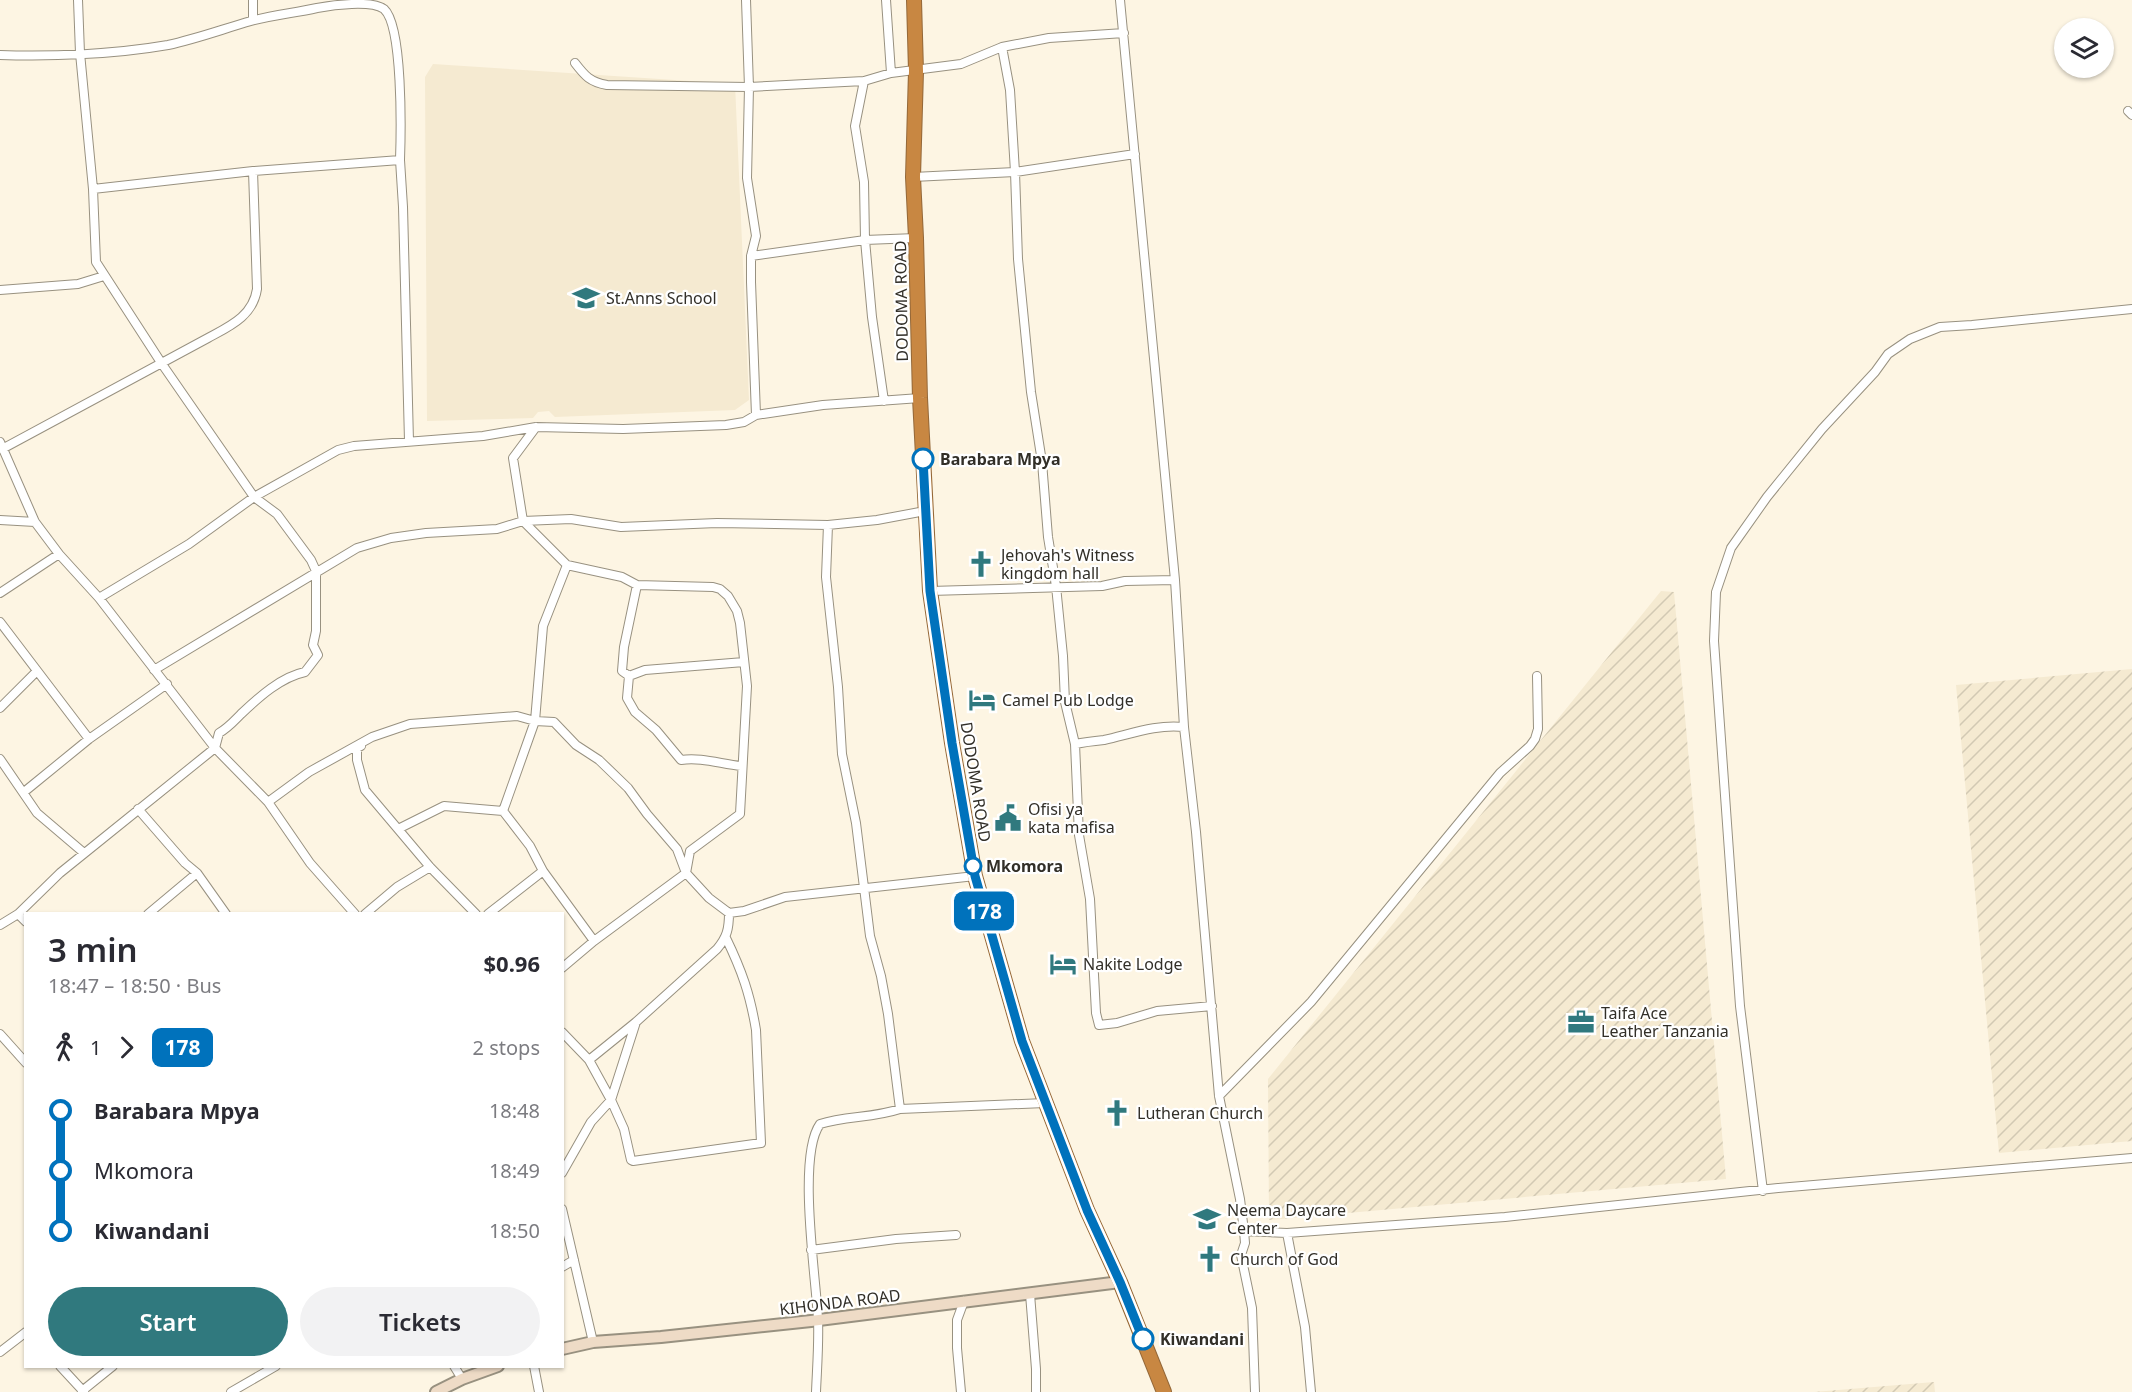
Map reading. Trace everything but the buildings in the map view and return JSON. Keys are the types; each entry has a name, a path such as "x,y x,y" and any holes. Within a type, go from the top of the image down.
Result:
{"highway":[{"name":"DODOMA ROAD","path":"914,0 916,71 913,177 920,398 930,591 952,743 975,876 1022,1041 1087,1210 1120,1282 1164,1392"}],"street":[{"path":"0,925 18,914 60,873 215,748 219,733 229,727 240,715 291,675 305,672 318,655 313,645 316,631 316,572 311,560 277,514 254,497 96,262 93,189 80,53 78,0"},
{"path":"253,0 253,20"},
{"path":"746,0 749,87 747,178 756,236 751,256 756,415"},
{"path":"886,0 891,73"},
{"path":"1120,0 1175,580 1184,728 1196,832 1220,1096 1244,1231 1245,1243 1241,1255 1252,1308 1255,1392"},
{"path":"0,55 136,50 169,44 253,20 333,5 372,3 385,9 392,24 397,53 400,100 409,441"},
{"path":"575,63 586,78 594,83 607,85 749,87 864,81 891,73 961,64 1002,47 1049,38 1124,33"},
{"path":"1002,47 1010,90 1018,258 1031,392 1042,462 1048,537 1056,586 1065,702 1075,744 1079,835 1090,899 1096,1013 1100,1025 1117,1023 1157,1011 1212,1006"},
{"path":"864,81 855,126 864,182 865,240 872,317 884,401"},
{"path":"913,177 1015,172 1135,154"},
{"path":"93,189 253,171 400,160"},
{"path":"253,171 256,296 240,321 1,445 35,522 59,554 99,598 215,748 268,802 310,863 353,912"},
{"path":"751,256 865,240 916,238"},
{"path":"0,290 78,284 104,276"},
{"path":"1763,1191 1740,1006 1714,641 1716,592 1731,548 1767,497 1822,429 1875,372 1888,354 1910,339 1940,327 1972,326 2132,309"},
{"path":"99,598 189,544 254,497 338,450 354,446 476,436 536,427 623,429 726,425 744,422 756,415 823,405 920,398"},
{"path":"536,427 513,458 523,521 567,565 622,577 638,585 705,586 723,591 737,611 740,623 747,712 741,766 740,814 690,851 686,873 594,941 564,966"},
{"path":"154,670 316,572 368,544 426,533 496,529 523,521 571,519 621,527 717,523 828,525 925,511"},
{"path":"0,520 35,522"},
{"path":"828,525 826,577 838,687 842,754 856,823 870,936 888,1014 900,1109"},
{"path":"0,593 59,554"},
{"path":"502,811 535,721 543,626 567,565"},
{"path":"930,591 1102,586 1125,581 1175,580"},
{"path":"629,676 622,671 624,647 638,585"},
{"path":"0,622 89,739"},
{"path":"629,676 645,670 744,662"},
{"path":"0,708 37,671"},
{"path":"629,676 627,698 635,712 656,730 681,760 695,758 741,766"},
{"path":"1220,1096 1311,1002 1500,773 1530,746 1538,729 1537,676"},
{"path":"24,792 89,739 167,684"},
{"path":"268,802 309,772 372,737 410,724 517,716 535,721 554,722 576,745 599,760 628,788 677,849 686,873 709,898 729,913 744,911 785,897 975,876"},
{"path":"1075,744 1104,740 1153,727 1184,728"},
{"path":"372,737 369,743 357,748 365,790 430,867 474,912"},
{"path":"0,759 37,813 84,853"},
{"path":"398,829 444,806 477,807 502,811 530,846 543,871 594,941"},
{"path":"138,809 185,863 197,873 225,912"},
{"path":"367,912 397,887 430,867"},
{"path":"491,912 543,871"},
{"path":"150,912 197,873"},
{"path":"564,1034 589,1060 611,1100 624,1129 633,1161 761,1143 756,1030 744,976 726,938 729,913"},
{"path":"18,914 24,920"},
{"path":"589,1060 705,961 726,938"},
{"path":"564,1169 591,1122 611,1100 636,1022"},
{"path":"0,1034 24,1061"},
{"path":"816,1392 818,1319 811,1250 810,1167 811,1147 815,1131 820,1124 834,1120 879,1116 900,1109 1045,1102"},
{"path":"1244,1231 1287,1233 1505,1216 2132,1158"},
{"path":"564,1218 593,1342"},
{"path":"1287,1233 1305,1327 1311,1392"},
{"path":"811,1250 896,1239 956,1235"},
{"path":"564,1266 574,1260"},
{"name":"KIHONDA ROAD","path":"564,1349 593,1342 672,1336 1120,1282"},
{"path":"1030,1294 1036,1392"},
{"path":"961,1392 957,1320 964,1301"},
{"path":"0,1352 24,1334"},
{"path":"62,1368 83,1391 111,1368"},
{"path":"231,1392 273,1368"},
{"path":"455,1368 462,1379"},
{"path":"436,1392 492,1368"},
{"path":"534,1368 539,1392"}],"shaded area":[{"name":"St.Anns School","path":"433,64 735,84 749,400 735,410 555,417 549,411 538,412 533,418 427,421 425,77"},
{"path":"1661,591 1674,592 1726,1179 1269,1220 1268,1079"},
{"path":"2132,669 2132,1141 1999,1153 1956,685"},
{"path":"1934,1382 1935,1392 1814,1392"}],"bus line":[{"name":"178","path":"923,459 930,591 952,743 975,876 1022,1041 1087,1210 1143,1339"}],"place":[{"name":"St.Anns School","path":"586,298"},
{"name":"Barabara Mpya","path":"923,459"},
{"name":"Jehovah's Witness kingdom hall","path":"981,564"},
{"name":"Camel Pub Lodge","path":"982,700"},
{"name":"Ofisi ya kata mafisa","path":"1008,818"},
{"name":"Mkomora","path":"973,866"},
{"name":"Nakite Lodge","path":"1063,964"},
{"name":"Taifa Ace Leather Tanzania","path":"1581,1022"},
{"name":"Lutheran Church","path":"1117,1113"},
{"name":"Neema Daycare Center","path":"1207,1219"},
{"name":"Church of God","path":"1210,1259"},
{"name":"Kiwandani","path":"1143,1339"}]}
